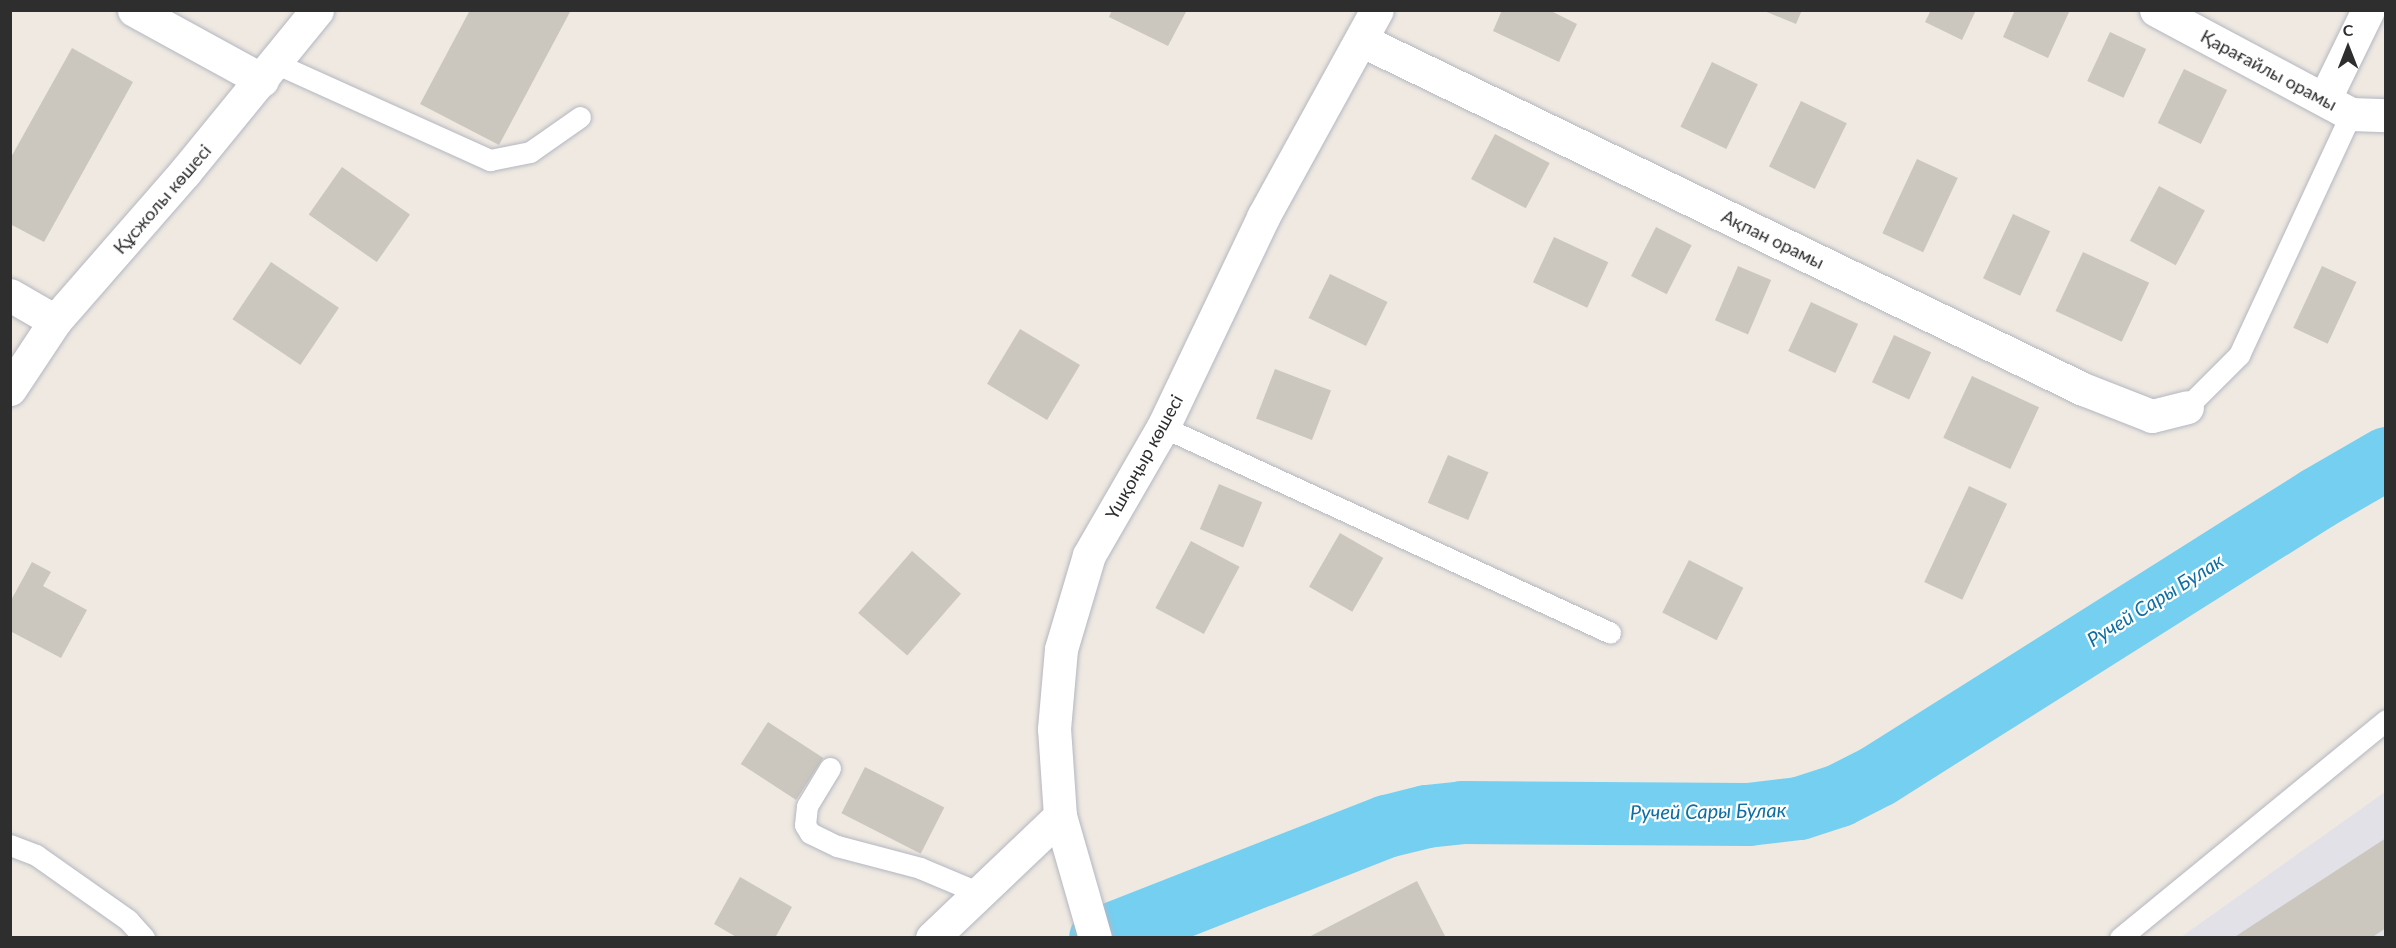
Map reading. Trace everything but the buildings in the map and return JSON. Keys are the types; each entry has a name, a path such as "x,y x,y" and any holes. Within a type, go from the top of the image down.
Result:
{"street":[{"path":"134,10 268,72"},
{"name":"Құсжолы көшесі","path":"10,389 55,321 268,72 316,10"},
{"name":"Үшқоңыр көшесі","path":"1095,938 1060,816 1054,729 1061,649 1089,555 1163,427 1263,217 1363,41 1377,10"},
{"name":"Қарағайлы орамы","path":"2156,10 2338,106 2385,115"},
{"path":"2338,106 2368,10"},
{"name":"Ақпан орамы","path":"1363,41 2083,389 2152,416 2187,407"},
{"path":"10,295 55,321"},
{"path":"932,938 977,892 1060,816"}],"lane":[{"path":"268,72 490,160 530,152 580,117"},
{"path":"2187,407 2238,355 2338,106"},
{"path":"1163,427 1610,633"},
{"path":"2120,938 2385,720"},
{"path":"830,768 807,806 805,825 810,833 837,846 920,868 977,892"},
{"path":"10,845 36,855 128,921 144,938"}],"shaded area":[{"path":"2385,792 2385,937 2181,937"}],"waterway":[{"name":"Ручей Сары Булак","path":"1100,938 1386,826 1426,816 1462,812 1748,814 1799,808 1839,795 1878,775 2317,498 2386,458"}]}
